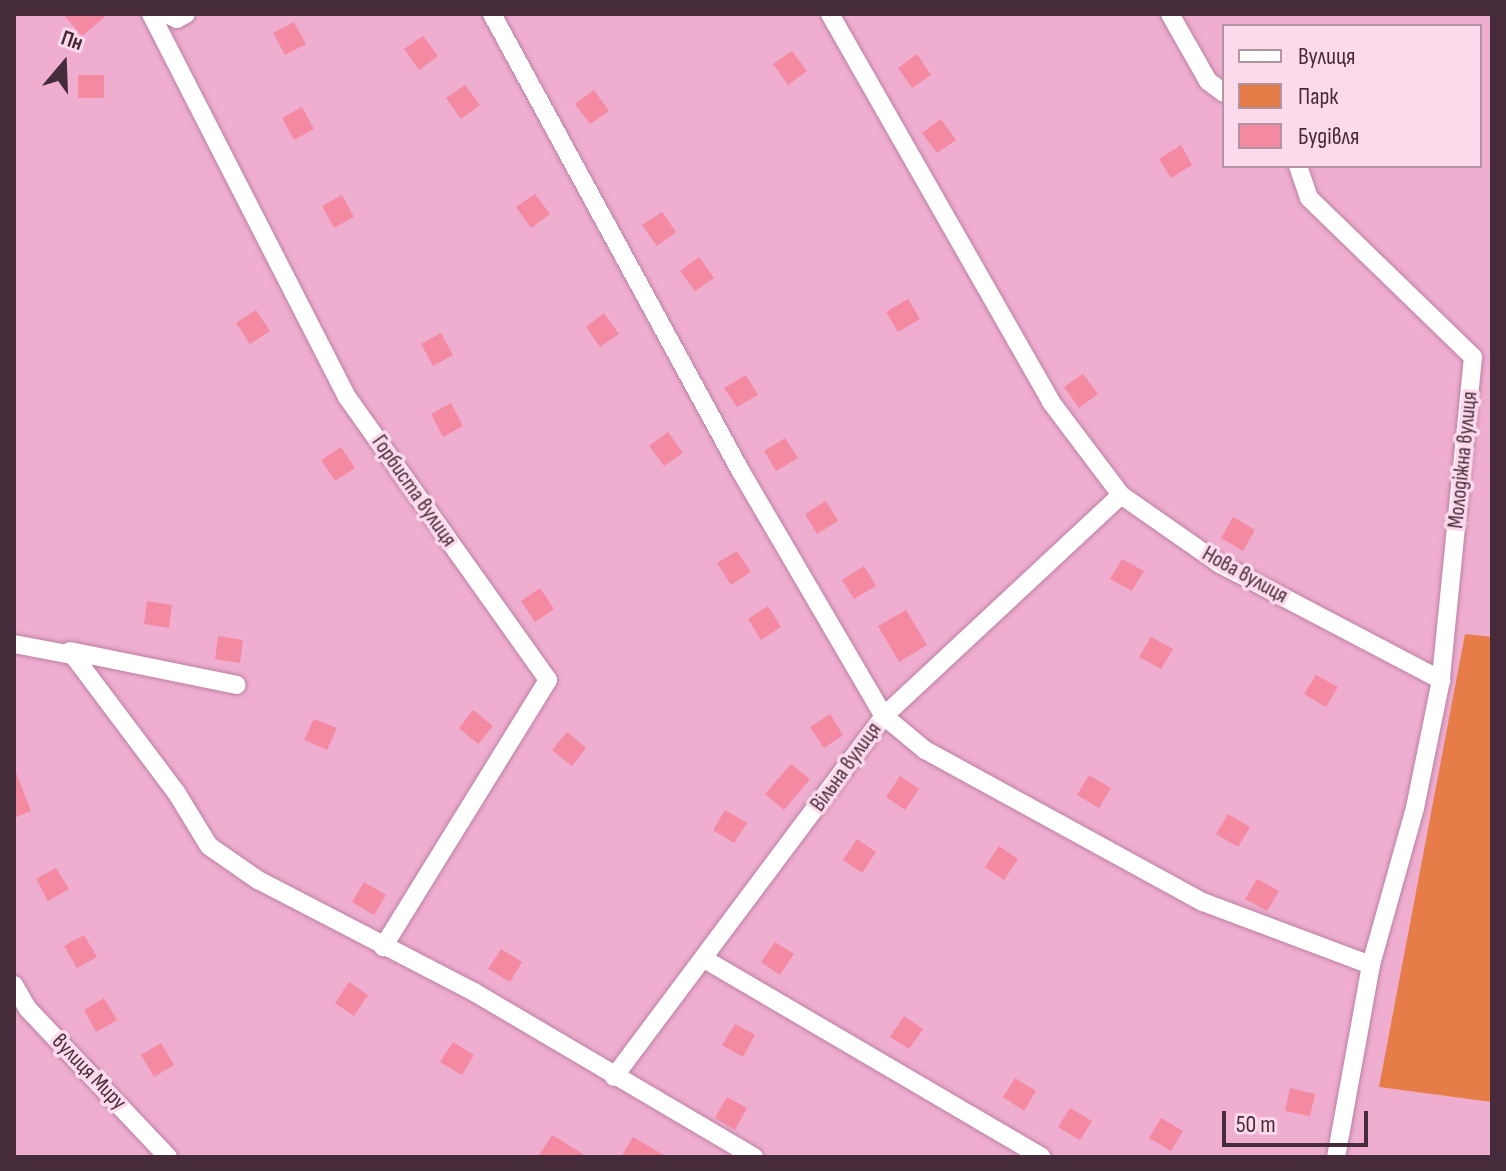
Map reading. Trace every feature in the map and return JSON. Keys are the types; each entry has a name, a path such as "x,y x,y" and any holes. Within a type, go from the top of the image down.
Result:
{"street":[{"name":"Горбиста вулиця","path":"151,14 347,397 548,680 383,947"},
{"path":"167,14 177,19 186,14"},
{"path":"492,14 740,470 884,716 925,750 1203,902 1371,965"},
{"name":"Нова вулиця","path":"830,14 1051,402 1121,495 1220,564 1441,680"},
{"path":"1170,14 1208,81 1222,92"},
{"name":"Молодіжна вулиця","path":"1299,168 1309,198 1473,357 1441,680"},
{"name":"Вільна вулиця","path":"614,1077 706,960 884,716 1121,495"},
{"path":"14,644 59,649 237,685"},
{"path":"59,649 87,669 209,846 258,880 474,992 754,1157"},
{"path":"1336,1157 1371,965 1415,808 1441,680"},
{"path":"706,960 1042,1157"},
{"name":"вулиця Миру","path":"14,985 28,1009 168,1157"}],"green space":[{"path":"1465,634 1492,637 1492,1102 1379,1087"}],"building":[{"path":"63,14 108,14 82,36"},
{"path":"294,22 306,44 285,55 273,33"},
{"path":"423,36 438,56 419,70 404,49"},
{"path":"792,51 807,71 788,85 773,64"},
{"path":"917,54 931,75 912,88 898,68"},
{"path":"78,75 104,75 104,98 78,98"},
{"path":"465,85 480,105 461,119 446,98"},
{"path":"594,90 609,111 590,124 575,104"},
{"path":"302,107 314,129 294,140 282,118"},
{"path":"941,119 956,140 937,153 922,133"},
{"path":"1181,145 1192,165 1171,178 1159,159"},
{"path":"535,194 550,214 531,228 516,207"},
{"path":"342,195 354,217 334,228 322,206"},
{"path":"662,212 676,232 657,246 642,225"},
{"path":"699,257 714,278 695,291 680,271"},
{"path":"908,299 920,319 898,332 886,312"},
{"path":"256,310 270,331 250,344 236,323"},
{"path":"604,313 619,334 600,347 586,327"},
{"path":"441,333 453,355 433,366 421,344"},
{"path":"1083,374 1098,394 1079,408 1064,387"},
{"path":"746,375 758,395 737,407 724,388"},
{"path":"451,403 463,426 443,437 431,414"},
{"path":"668,432 683,453 664,466 649,446"},
{"path":"785,438 798,458 776,471 764,451"},
{"path":"341,447 355,468 335,481 321,460"},
{"path":"826,501 838,521 817,534 805,514"},
{"path":"1233,517 1255,530 1243,551 1221,538"},
{"path":"737,551 751,572 731,585 717,563"},
{"path":"1122,559 1144,571 1132,591 1110,579"},
{"path":"864,566 876,586 854,599 842,580"},
{"path":"540,588 554,609 535,622 521,601"},
{"path":"147,601 172,605 169,628 144,624"},
{"path":"768,606 781,627 761,640 748,619"},
{"path":"906,610 927,645 899,662 878,626"},
{"path":"218,636 243,640 240,663 215,659"},
{"path":"1151,637 1173,649 1161,669 1139,657"},
{"path":"1316,675 1338,687 1326,707 1304,694"},
{"path":"473,710 493,726 478,744 459,728"},
{"path":"830,714 843,735 824,748 810,727"},
{"path":"314,719 337,728 327,750 304,740"},
{"path":"567,732 586,748 572,766 552,750"},
{"path":"791,764 810,779 784,810 765,794"},
{"path":"14,771 31,811 14,818"},
{"path":"1089,775 1111,788 1099,808 1077,795"},
{"path":"900,776 919,789 905,810 886,797"},
{"path":"725,810 747,823 734,843 713,830"},
{"path":"1228,814 1250,827 1238,847 1216,834"},
{"path":"857,839 876,852 862,873 843,860"},
{"path":"999,846 1018,859 1004,880 985,867"},
{"path":"56,868 69,889 48,901 36,879"},
{"path":"1257,879 1279,891 1267,911 1245,899"},
{"path":"364,882 386,895 374,915 352,902"},
{"path":"84,935 97,957 77,968 64,946"},
{"path":"775,942 794,954 780,975 761,962"},
{"path":"501,949 522,962 510,982 488,969"},
{"path":"349,982 368,995 354,1016 335,1003"},
{"path":"104,998 117,1020 96,1032 84,1010"},
{"path":"904,1016 923,1029 909,1049 890,1037"},
{"path":"735,1024 755,1035 743,1057 722,1045"},
{"path":"453,1042 474,1055 462,1075 440,1062"},
{"path":"161,1043 174,1065 154,1077 141,1055"},
{"path":"1015,1078 1036,1091 1024,1111 1003,1097"},
{"path":"1290,1088 1315,1094 1310,1116 1285,1111"},
{"path":"727,1097 747,1108 735,1130 715,1118"},
{"path":"1070,1108 1092,1121 1080,1140 1058,1127"},
{"path":"1161,1118 1183,1131 1171,1151 1149,1138"},
{"path":"552,1135 588,1157 538,1157"},
{"path":"633,1137 667,1157 621,1157"}]}
